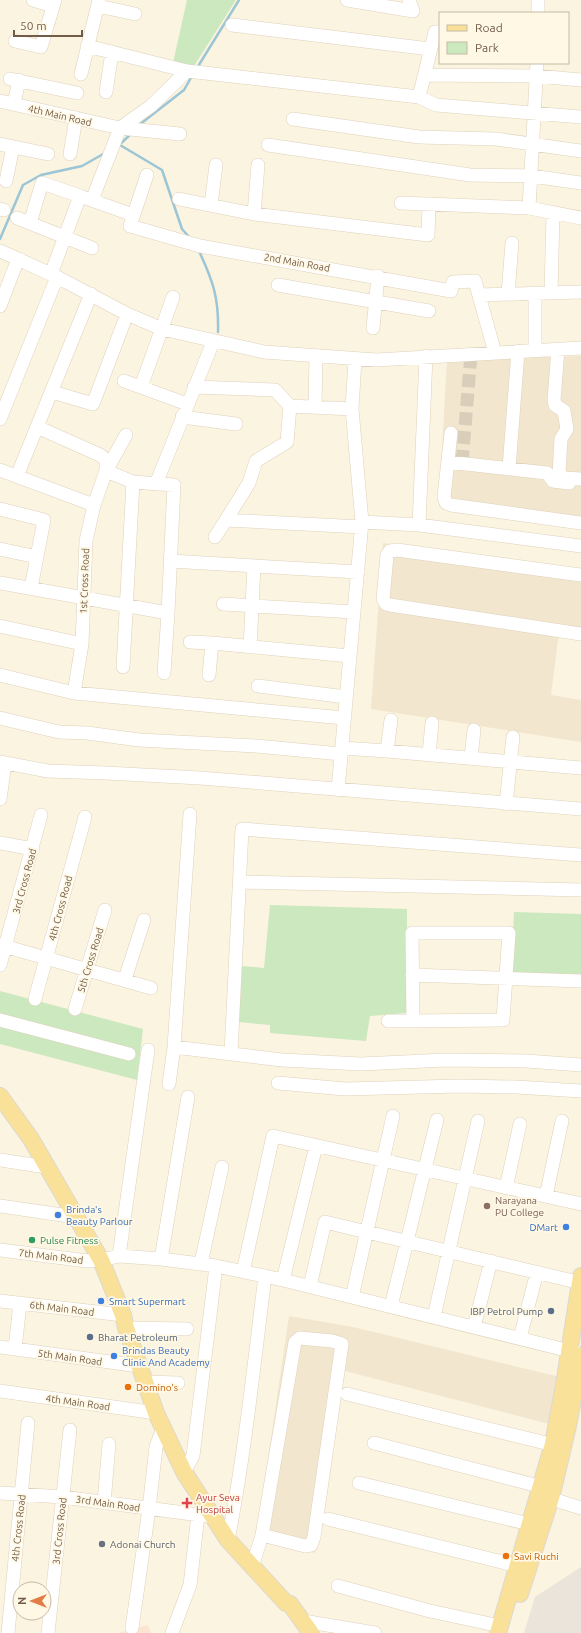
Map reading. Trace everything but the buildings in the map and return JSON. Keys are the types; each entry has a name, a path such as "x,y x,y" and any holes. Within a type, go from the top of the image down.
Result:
{"main road":[{"path":"0,1096 31,1139 101,1260 156,1413 184,1472 215,1517 228,1540 286,1603 287,1609 306,1629"},
{"path":"502,1631 523,1567 558,1446 577,1353 581,1280"},
{"path":"523,1567 530,1524 544,1493"}],"street":[{"path":"14,41 41,46 54,3 33,0"},
{"path":"347,0 413,11 409,0"},
{"path":"538,0 538,12"},
{"path":"80,74 99,3 135,14"},
{"path":"232,25 430,49"},
{"path":"419,97 435,32 439,32"},
{"path":"87,46 192,71 419,97 436,105 581,117"},
{"path":"106,92 112,52"},
{"path":"529,208 532,176 537,64"},
{"path":"0,419 5,391 54,275 65,237 110,156 118,133 192,71"},
{"path":"425,75 537,76 581,80"},
{"path":"14,104 15,80 77,93"},
{"name":"4th Main Road","path":"0,101 76,118 118,133 180,134"},
{"path":"70,154 76,118"},
{"path":"293,119 419,137 496,139 581,151"},
{"path":"0,144 48,154"},
{"path":"268,145 470,175 532,176 581,183"},
{"path":"6,181 13,147"},
{"path":"211,205 216,165"},
{"path":"254,214 258,165"},
{"path":"30,223 42,183 133,215 147,175"},
{"path":"179,199 254,214 428,235 429,204"},
{"path":"401,203 529,208 553,214 581,218"},
{"path":"551,293 553,214"},
{"name":"2nd Main Road","path":"133,215 130,226 196,245 378,276 451,291 453,282 475,281 479,295"},
{"path":"17,218 92,248"},
{"path":"508,294 512,243"},
{"path":"0,251 54,275 127,314 162,330 264,352 355,359 581,348"},
{"path":"0,306 18,259"},
{"path":"373,328 378,276"},
{"path":"278,285 429,311"},
{"path":"494,353 479,295 581,292"},
{"path":"535,293 535,350"},
{"path":"17,476 91,294"},
{"path":"141,387 173,297"},
{"path":"52,392 93,404 127,314"},
{"path":"156,484 213,342"},
{"path":"558,349 554,400 555,405 564,411 567,429 561,439 559,473 564,478 581,479"},
{"path":"509,468 518,351"},
{"path":"315,407 316,356"},
{"path":"419,526 426,356"},
{"path":"338,790 362,525 352,409 355,359"},
{"path":"124,381 187,404"},
{"path":"194,387 275,390 290,406 352,409"},
{"path":"215,537 249,484 256,461 287,442 290,406"},
{"path":"182,417 236,424"},
{"path":"37,428 100,455 106,460 106,471 133,482 174,485 164,673"},
{"path":"451,433 444,497 446,503 451,505 581,523"},
{"name":"1st Cross Road","path":"74,693 82,644 86,541 94,505 106,471 126,435"},
{"path":"448,462 547,473 553,481 581,485"},
{"path":"0,470 94,505"},
{"path":"123,666 133,482"},
{"path":"0,509 44,520 31,588"},
{"path":"226,520 419,526 581,546"},
{"path":"0,549 37,557"},
{"path":"581,574 397,550 390,551 387,555 383,599 386,604 396,606 581,634"},
{"path":"170,560 358,572"},
{"path":"250,647 254,566"},
{"path":"0,583 168,613"},
{"path":"223,604 354,612"},
{"path":"0,626 82,644"},
{"path":"190,642 350,656"},
{"path":"209,675 212,643"},
{"path":"0,674 74,693 344,718"},
{"path":"258,686 346,697"},
{"path":"0,718 59,732 87,733 139,740 341,751 387,751 581,768"},
{"path":"387,751 391,720"},
{"path":"429,754 432,723"},
{"path":"471,758 474,730"},
{"path":"506,804 513,738"},
{"path":"0,798 2,763 48,771 106,772 192,778 581,809"},
{"path":"169,1084 174,1047 190,814"},
{"name":"3rd Cross Road","path":"0,965 3,945 33,849 41,815"},
{"name":"4th Cross Road","path":"35,999 85,817"},
{"path":"231,1053 242,829 581,855"},
{"path":"0,843 33,849"},
{"path":"240,882 581,890"},
{"name":"5th Cross Road","path":"75,1009 105,910"},
{"path":"125,979 144,920"},
{"path":"388,1021 413,1021 503,1020 509,933 412,933 413,1021"},
{"path":"3,945 125,979 151,988"},
{"path":"412,975 581,980"},
{"path":"0,1020 129,1054"},
{"path":"174,1047 282,1060 361,1064 461,1060 526,1061 581,1065"},
{"path":"119,1256 148,1050"},
{"path":"278,1083 345,1089 459,1086 516,1087 581,1091"},
{"path":"161,1259 188,1097"},
{"path":"352,1297 393,1116"},
{"path":"391,1306 437,1120"},
{"path":"434,1317 478,1121"},
{"path":"546,1196 562,1121"},
{"path":"506,1188 520,1124"},
{"path":"243,1272 272,1136 581,1204"},
{"path":"283,1280 316,1146"},
{"path":"0,1160 46,1167"},
{"path":"201,1263 222,1167"},
{"path":"0,1206 76,1217"},
{"path":"310,1286 325,1222 449,1250 537,1272 581,1280"},
{"name":"7th Main Road","path":"0,1250 87,1261 119,1256 201,1263 310,1286 577,1353"},
{"path":"474,1327 491,1261"},
{"path":"184,1472 193,1456 216,1266"},
{"path":"520,1338 537,1272"},
{"path":"228,1540 237,1496 250,1406 265,1276"},
{"name":"6th Main Road","path":"0,1301 20,1303 124,1322 187,1329"},
{"path":"15,1349 20,1303"},
{"path":"252,1567 262,1535 295,1342 300,1338 332,1341 342,1344 312,1541 310,1545 305,1546 262,1535"},
{"name":"5th Main Road","path":"0,1347 139,1366"},
{"path":"145,1382 178,1383"},
{"name":"4th Main Road","path":"0,1391 156,1413"},
{"path":"347,1394 558,1446"},
{"name":"4th Cross Road","path":"8,1633 28,1423"},
{"path":"132,1628 149,1509 156,1447 163,1428"},
{"name":"3rd Cross Road","path":"48,1633 70,1430"},
{"path":"374,1443 544,1493 581,1508"},
{"path":"104,1503 109,1444"},
{"path":"359,1483 530,1524"},
{"name":"3rd Main Road","path":"0,1493 63,1497 215,1517"},
{"path":"172,1633 190,1585 198,1515"},
{"path":"328,1519 523,1567"},
{"path":"338,1586 502,1631"},
{"path":"306,1629 375,1633"}],"shaded area":[{"path":"581,356 581,526 439,506 447,359"},
{"path":"383,543 581,571 581,635 559,632 551,695 581,700 581,742 371,709"},
{"path":"289,1316 353,1327 560,1377 549,1424 345,1371 315,1553 256,1540"},
{"path":"581,1567 581,1633 524,1633 535,1597"},
{"path":"148,1625 151,1633 119,1633"}],"green space":[{"path":"187,0 236,0 194,66 173,63"},
{"path":"270,905 407,909 407,1013 370,1016 366,1041 270,1033 270,1025 239,1022 242,966 264,968"},
{"path":"514,912 581,914 581,975 511,974"},
{"path":"0,991 143,1029 137,1080 0,1044"}],"waterway":[{"path":"197,68 239,0"},
{"path":"139,125 184,90 192,76"},
{"path":"118,146 132,133"},
{"path":"120,145 162,170 182,229 190,238"},
{"path":"0,239 23,185 41,175 82,166 105,153"},
{"path":"199,251 214,290 218,332"}],"tunnel":[{"path":"462,463 471,354"}],"place":[{"name":"Narayana PU College","path":"487,1206"},
{"name":"Brinda's Beauty Parlour","path":"58,1215"},
{"name":"DMart","path":"566,1227"},
{"name":"Pulse Fitness","path":"32,1240"},
{"name":"Smart Supermart","path":"101,1301"},
{"name":"IBP Petrol Pump","path":"551,1311"},
{"name":"Bharat Petroleum","path":"90,1337"},
{"name":"Brindas Beauty Clinic And Academy","path":"114,1356"},
{"name":"Domino's","path":"128,1387"},
{"name":"Ayur Seva Hospital","path":"187,1503"},
{"name":"Adonai Church","path":"102,1544"},
{"name":"Savi Ruchi","path":"506,1556"}]}
